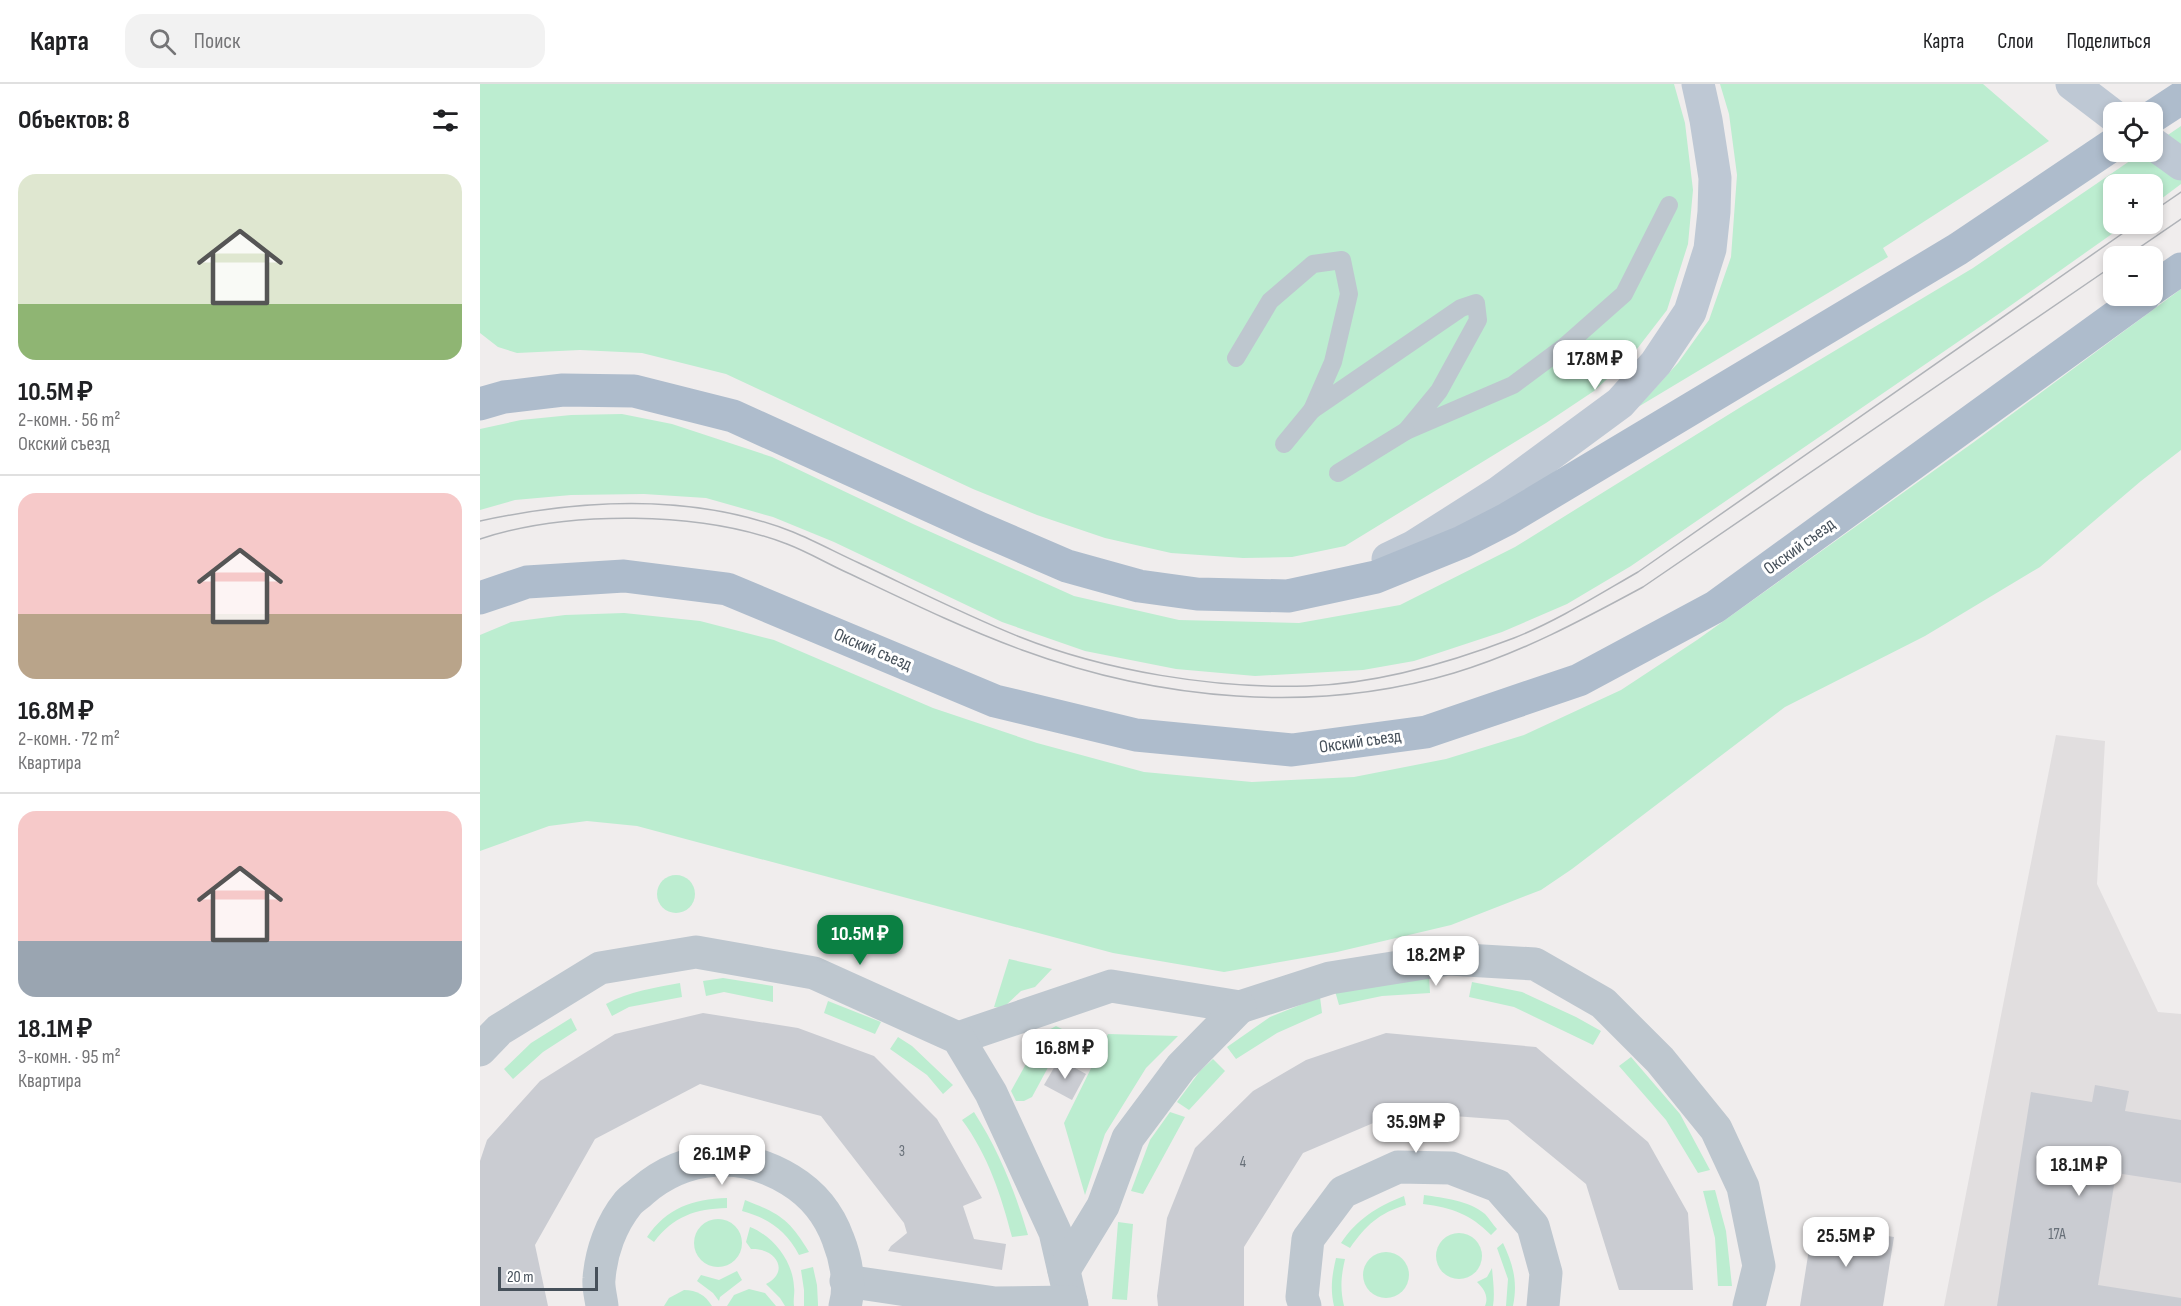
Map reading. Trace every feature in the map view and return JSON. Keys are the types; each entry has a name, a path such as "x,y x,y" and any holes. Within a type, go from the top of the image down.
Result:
{"main road":[{"path":"1325,589 1413,547 1498,493 1620,404 1656,363 1690,312 1710,249 1715,178 1707,120 1698,84"},
{"path":"2163,110 2181,98"},
{"path":"480,404 504,397 563,390 633,391 733,416 1067,566 1139,586 1197,594 1288,596 1376,577 1417,562 1507,519 1948,254 2103,151"},
{"path":"2163,151 2181,164"},
{"path":"2163,281 2181,269"},
{"name":"Окский съезд","path":"480,598 527,582 624,576 727,589 995,701 1136,735 1292,750 1426,732 1579,680 1715,607 2130,306"}],"street":[{"path":"480,1050 499,1030 600,968 696,952 814,973 958,1038 991,1093 1055,1232 1072,1304 995,1303 846,1293 845,1258 831,1221 806,1191 773,1169 734,1160 695,1162 658,1177 628,1203 607,1239 598,1281 602,1306"},
{"path":"958,1038 1111,986 1240,1007 1330,978 1449,959 1535,964 1603,1003 1660,1060 1716,1129 1743,1187 1760,1266 1749,1306"},
{"path":"1064,1270 1103,1206 1128,1138 1181,1067 1240,1007"},
{"path":"1305,1306 1302,1297 1308,1239 1343,1192 1398,1167 1451,1168 1498,1186 1533,1226 1546,1274 1543,1306"}],"lane":[{"path":"1338,472 1406,431 1513,384 1564,347 1624,294 1669,205"},
{"path":"1236,358 1270,301 1313,264 1342,260 1349,294 1333,362 1312,410 1284,444"},
{"path":"1312,410 1461,308 1476,303 1478,320 1472,331 1439,391 1406,431"}],"shaded area":[{"path":"2056,735 2105,741 2097,884 2158,1012 2181,1014 2181,1306 1944,1306"}],"green space":[{"path":"480,84 1674,84 1685,123 1693,190 1688,244 1667,310 1630,358 1594,391 1546,423 1345,546 1292,557 1243,558 1171,553 1105,538 1037,515 973,489 726,374 642,353 580,350 517,353 498,347 480,333"},
{"path":"1720,84 1983,84 2049,141 1883,248 1888,257 1638,407 1678,363 1709,320 1731,257 1737,175 1729,114"},
{"path":"2181,126 2181,184 2163,198 2163,174 2111,174 2128,162 2163,162 2163,138"},
{"path":"2103,179 2103,234 2112,234 1631,566 1567,604 1502,632 1414,661 1363,670 1255,676 1176,669 1085,651 1002,622 834,542 773,517 706,498 644,494 571,495 515,500 480,510 480,429 521,420 571,415 622,414 672,424 772,457 913,524 1074,596 1179,620 1299,623 1400,605 1515,547 1744,405 1973,268"},
{"path":"2181,289 2181,450 2040,567 1925,636 1785,707 1572,869 1541,890 1451,925 1337,952 1224,972 1113,953 637,826 587,821 549,826 480,851 480,635 511,622 565,615 624,613 700,621 774,640 933,708 1037,743 1144,772 1252,782 1354,777 1446,759 1524,735 1621,690 1697,640 1974,442 2158,306 2163,306 2163,302"},
{"path":"676,875 689,881 695,894 689,907 676,913 663,907 657,894 663,881"},
{"path":"1009,959 1052,969 1035,987 1021,991 1003,1008 994,1007"},
{"path":"1429,977 1430,993 1382,996 1339,1005 1335,991"},
{"path":"723,978 773,986 773,1002 724,992 706,996 703,981"},
{"path":"1472,982 1522,992 1601,1031 1593,1045 1514,1007 1469,997"},
{"path":"680,983 682,997 629,1007 612,1016 606,1004 633,993"},
{"path":"1320,997 1322,1013 1277,1033 1236,1059 1227,1047 1270,1017"},
{"path":"828,1001 881,1022 875,1034 824,1013"},
{"path":"571,1018 577,1030 543,1052 513,1079 504,1069 531,1043"},
{"path":"1056,1026 1064,1030 1065,1036 1032,1097 1024,1101 1016,1101 1011,1091 1043,1033"},
{"path":"1108,1034 1178,1036 1146,1068 1105,1134 1085,1195 1064,1123"},
{"path":"898,1037 912,1046 953,1085 943,1094 927,1075 890,1049"},
{"path":"1631,1057 1680,1114 1710,1170 1698,1173 1666,1120 1619,1066"},
{"path":"1213,1059 1225,1071 1189,1110 1177,1102 1200,1071"},
{"path":"974,1112 1006,1172 1028,1235 1012,1237 993,1176 962,1120"},
{"path":"1170,1112 1185,1117 1143,1194 1131,1191 1150,1140"},
{"path":"1715,1190 1726,1231 1732,1286 1718,1286 1715,1238 1703,1191"},
{"path":"1424,1195 1456,1200 1478,1209 1497,1229 1491,1235 1476,1222 1460,1213 1423,1204"},
{"path":"1404,1196 1406,1205 1374,1221 1350,1248 1341,1243 1347,1234 1369,1214"},
{"path":"727,1198 727,1208 695,1212 677,1220 654,1242 647,1237 663,1219 681,1207 703,1200"},
{"path":"745,1200 783,1219 809,1252 799,1255 794,1246 775,1226 760,1217 742,1211"},
{"path":"718,1219 735,1226 742,1243 735,1260 718,1267 701,1260 694,1243 701,1226"},
{"path":"1118,1222 1133,1224 1127,1300 1112,1299"},
{"path":"750,1227 774,1243 786,1259 793,1277 794,1306 785,1306 766,1284 773,1279 779,1267 774,1256 768,1252 751,1249 746,1242"},
{"path":"1459,1233 1475,1240 1482,1256 1475,1272 1459,1279 1443,1272 1436,1256 1443,1240"},
{"path":"1503,1243 1514,1273 1513,1306 1506,1306 1508,1279 1497,1248"},
{"path":"1386,1252 1402,1259 1409,1275 1402,1291 1386,1298 1370,1291 1363,1275 1370,1259"},
{"path":"1336,1258 1345,1259 1341,1283 1344,1306 1334,1306 1333,1300 1332,1282"},
{"path":"813,1267 818,1306 804,1306 801,1270"},
{"path":"1492,1268 1493,1306 1485,1306 1485,1293 1477,1282 1487,1277"},
{"path":"737,1271 742,1280 720,1297 719,1301 713,1293 697,1281 701,1275 719,1280"},
{"path":"749,1289 765,1293 776,1306 727,1306 734,1295"},
{"path":"684,1290 700,1294 712,1306 664,1306 669,1298"}],"building":[{"path":"703,1013 798,1028 874,1056 937,1119 982,1198 963,1206 974,1239 1006,1244 1002,1270 888,1251 907,1233 904,1223 821,1116 700,1084 595,1139 535,1245 548,1306 480,1306 480,1161 487,1140 540,1081 615,1034"},
{"path":"1386,1033 1536,1047 1648,1142 1688,1213 1693,1290 1619,1290 1586,1184 1508,1120 1399,1112 1303,1153 1244,1247 1244,1306 1158,1306 1157,1296 1167,1218 1195,1148 1253,1091 1306,1060"},
{"path":"1059,1059 1086,1074 1072,1100 1044,1085"},
{"path":"2095,1085 2129,1091 2125,1111 2181,1120 2181,1183 2116,1173 2098,1285 2181,1298 2181,1306 1997,1306 2031,1092 2092,1102"},
{"path":"1813,1224 1894,1237 1883,1306 1800,1306"}],"tram line":[{"path":"2163,204 2181,192"},
{"path":"2142,246 2181,219"},
{"path":"480,521 558,508 598,505 638,504 717,511 755,519 793,532 999,629 1053,649 1124,668 1198,681 1272,686 1333,684 1386,677 1438,664 1514,638 1562,616 1638,572 2122,234"},
{"path":"480,539 553,523 593,519 675,520 715,525 753,533 795,547 934,613 1022,650 1127,681 1236,696 1292,697 1347,694 1401,686 1454,673 1503,656 1643,587 2103,273"}]}
